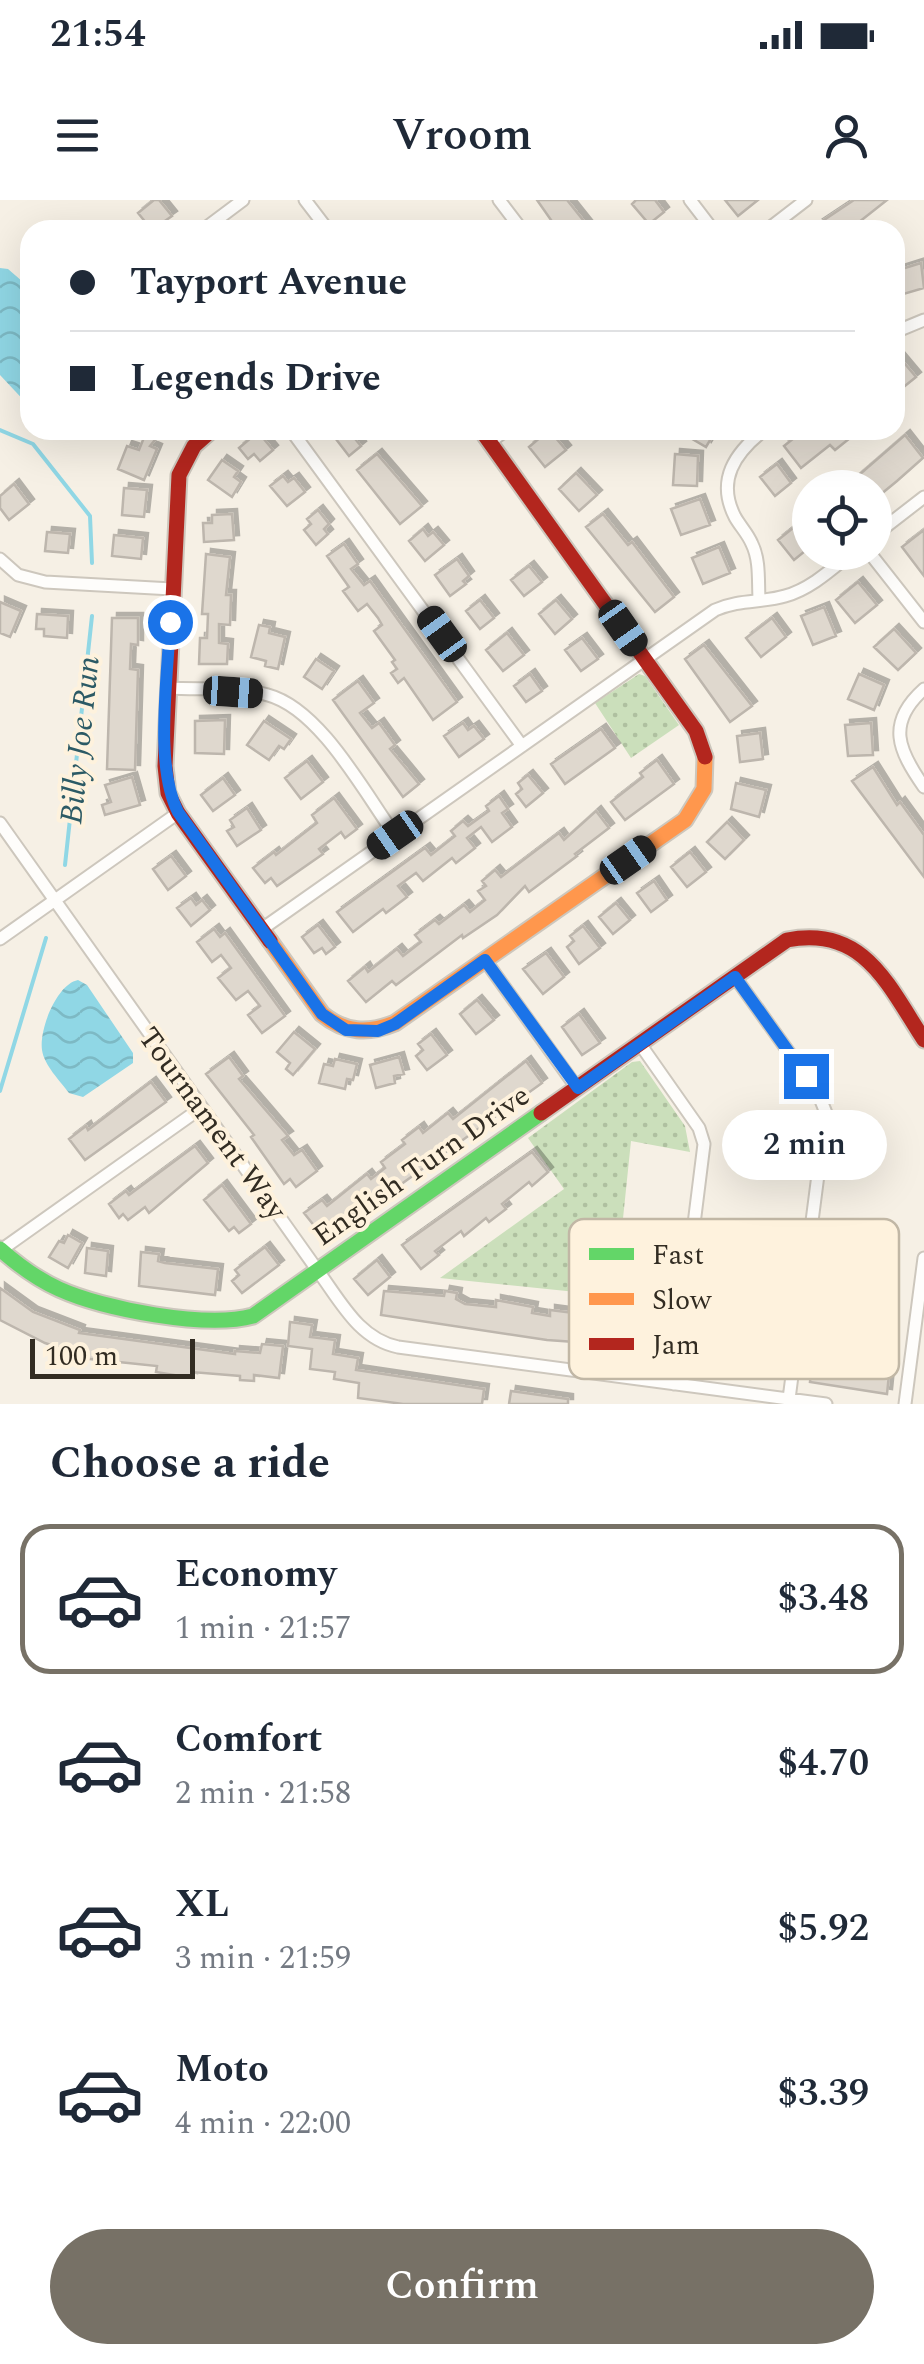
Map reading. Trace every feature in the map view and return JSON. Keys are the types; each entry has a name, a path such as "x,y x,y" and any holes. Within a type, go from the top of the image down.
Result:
{"street":[{"path":"217,220 243,200"},
{"path":"305,200 320,220"},
{"path":"690,200 705,220"},
{"path":"780,220 806,200"},
{"path":"201,440 179,475 165,766 168,793 322,1014 346,1030 378,1031 395,1024 685,820 706,790 708,767 696,731 489,440"},
{"path":"299,440 522,746"},
{"path":"753,440 736,456 727,483 731,508 753,545 759,598"},
{"path":"892,522 924,497"},
{"path":"0,559 18,575 45,582 172,588"},
{"path":"262,929 715,610 735,601 785,596 830,570"},
{"path":"883,570 924,622"},
{"path":"168,688 266,694 293,704 314,722 395,835"},
{"path":"924,689 908,704 900,722 900,742 907,764 924,788"},
{"path":"0,939 178,812"},
{"name":"Tournament Way","path":"0,823 361,1329 386,1344 569,1369"},
{"name":"English Turn Drive","path":"0,1250 45,1284 76,1298 111,1307 226,1322 253,1316 786,940 806,935 829,935 860,951 924,1040"},
{"path":"485,960 578,1088"},
{"path":"735,977 824,1103 812,1219"},
{"path":"640,1044 699,1128 704,1144 695,1219"},
{"path":"0,1250 201,1108"},
{"path":"905,1404 924,1258"},
{"name":"Tournament Way","path":"638,1379 826,1404"},
{"path":"674,1384 675,1379"},
{"path":"789,1399 792,1379"}],"green space":[{"path":"639,674 645,676 679,725 631,758 595,703"},
{"path":"640,1061 685,1126 690,1152 631,1141 623,1219 569,1219 569,1291 440,1278 564,1189 528,1138 632,1062"}],"water":[{"path":"0,268 8,269 20,279 20,396 0,375"},
{"path":"78,980 87,985 133,1053 133,1063 83,1097 69,1093 49,1067 42,1050 43,1031 51,1009 63,990"}],"building":[{"path":"159,200 172,216 166,220 144,220 138,213"},
{"path":"537,200 567,200 583,220 551,220"},
{"path":"636,200 655,200 664,212 654,220 646,220 632,204"},
{"path":"725,200 758,200 738,216"},
{"path":"854,200 887,200 862,220 824,220"},
{"path":"921,263 924,288 905,294 905,268"},
{"path":"905,364 916,377 905,386"},
{"path":"905,435 923,458 892,485 892,470 865,470 899,440 905,440"},
{"path":"143,440 155,440 150,446 157,449 144,480 118,469 127,446 139,450"},
{"path":"248,440 265,440 273,450 260,461 254,454 248,459 239,448"},
{"path":"337,440 356,440 361,446 349,456"},
{"path":"537,440 558,440 566,450 545,467 529,447"},
{"path":"792,440 848,440 835,450 830,445 801,468 784,446"},
{"path":"377,454 422,506 400,524 357,470"},
{"path":"675,454 698,456 697,486 673,485"},
{"path":"222,460 238,471 234,477 241,482 232,497 208,480"},
{"path":"777,464 791,483 775,496 760,477"},
{"path":"576,473 597,495 579,511 559,489"},
{"path":"283,476 288,482 294,478 305,492 287,506 270,486"},
{"path":"14,484 29,504 9,520 0,508 0,496"},
{"path":"124,488 147,490 144,517 122,515"},
{"path":"700,499 710,525 681,535 671,509"},
{"path":"318,510 329,524 324,529 328,534 316,545 304,530 311,524 307,519"},
{"path":"232,514 234,540 204,542 203,523 212,523 212,515"},
{"path":"603,514 628,545 632,542 674,597 655,612 586,527"},
{"path":"423,529 428,536 433,532 444,545 425,561 409,541"},
{"path":"792,529 792,558 778,540"},
{"path":"924,530 924,576 902,547"},
{"path":"47,532 70,534 68,553 45,551"},
{"path":"114,535 143,538 141,559 112,556"},
{"path":"344,544 358,564 351,569 364,585 370,581 457,702 433,720 404,678 398,683 391,673 397,669 392,662 395,660 374,631 382,625 378,618 367,604 358,611 343,591 349,587 327,556"},
{"path":"719,547 730,573 703,584 692,558"},
{"path":"206,554 230,557 226,595 231,595 230,625 219,624 219,643 228,644 227,664 199,664 200,638 207,638 208,614 202,614"},
{"path":"457,559 469,576 463,581 466,584 450,596 435,575"},
{"path":"529,566 542,582 524,596 511,580"},
{"path":"858,582 877,605 855,623 836,600"},
{"path":"480,600 494,618 480,629 466,611"},
{"path":"556,600 572,619 555,634 539,614"},
{"path":"0,602 21,611 10,637 0,633"},
{"path":"824,607 836,636 813,645 801,616"},
{"path":"37,614 68,616 67,638 44,636 44,629 36,629"},
{"path":"112,618 138,618 138,645 131,644 130,669 138,670 135,770 107,769"},
{"path":"772,618 786,637 761,657 746,638"},
{"path":"259,625 270,627 269,633 285,637 278,669 251,657"},
{"path":"894,629 916,653 898,670 874,647"},
{"path":"507,633 524,655 503,671 486,650"},
{"path":"582,638 598,659 581,671 565,650"},
{"path":"704,645 752,706 730,722 685,659"},
{"path":"316,659 334,671 322,689 304,677"},
{"path":"530,674 542,691 526,702 514,686"},
{"path":"859,674 884,685 874,710 848,699"},
{"path":"358,681 374,703 360,713 372,728 379,723 395,745 390,749 419,784 403,797 333,700"},
{"path":"225,720 224,754 195,753 195,721"},
{"path":"264,721 291,739 284,749 279,746 269,760 247,745"},
{"path":"463,723 468,730 474,726 484,739 459,757 444,736"},
{"path":"871,723 873,755 848,756 845,725"},
{"path":"601,729 615,748 565,784 551,764"},
{"path":"760,733 763,759 740,762 737,736"},
{"path":"657,760 674,784 625,820 611,802 643,777 640,773"},
{"path":"307,761 323,782 301,799 285,778"},
{"path":"873,767 897,805 900,802 924,835 924,877 852,781"},
{"path":"528,775 543,793 526,807 516,794 522,789 518,783"},
{"path":"132,777 140,805 105,815 102,805 111,802 105,785"},
{"path":"223,778 235,795 213,811 201,795"},
{"path":"736,783 766,790 759,817 731,809"},
{"path":"499,796 508,809 502,813 512,827 492,842 481,827 467,838 475,848 456,863 452,858 423,881 416,873 398,886 407,897 353,932 337,912 425,848 431,855 455,836 451,831 463,821 468,826 489,811 486,806"},
{"path":"334,798 357,829 345,838 341,832 319,849 323,854 277,886 271,878 265,883 253,868 317,823 312,815"},
{"path":"247,808 261,830 237,846 227,831 234,827 230,820"},
{"path":"596,811 609,828 577,856 529,892 525,886 497,915 463,938 462,935 396,985 392,981 366,1002 348,981 365,967 368,972 397,949 403,956 421,942 415,935 435,920 439,924 464,905 470,912 485,900 478,891 486,886 482,881 495,870 501,877 559,833 564,840"},
{"path":"727,822 744,840 725,859 707,842"},
{"path":"690,852 706,872 687,887 671,867"},
{"path":"171,856 186,876 168,890 153,869"},
{"path":"654,881 667,900 651,912 637,893"},
{"path":"191,898 196,905 202,900 210,910 191,926 177,908"},
{"path":"616,903 630,920 613,934 599,917"},
{"path":"318,925 335,947 326,954 322,948 314,953 302,937"},
{"path":"583,926 600,948 579,964 567,947 574,941 570,936"},
{"path":"214,929 220,937 225,933 285,1016 262,1033 248,1015 260,1006 248,991 236,1000 218,978 231,968 221,955 212,962 197,942"},
{"path":"546,953 564,977 543,994 523,969"},
{"path":"477,1000 494,1020 476,1034 460,1014"},
{"path":"579,1014 600,1043 582,1055 562,1027"},
{"path":"294,1032 315,1049 293,1075 286,1069 290,1063 277,1052"},
{"path":"431,1034 447,1055 427,1070 416,1056 423,1050 418,1044"},
{"path":"229,1057 243,1076 239,1079 288,1136 282,1140 294,1155 302,1150 317,1171 296,1187 290,1179 284,1184 251,1137 254,1135 206,1074"},
{"path":"399,1057 404,1074 394,1076 395,1083 376,1088 370,1065"},
{"path":"335,1059 357,1064 353,1080 347,1079 345,1089 319,1083 324,1064 333,1066"},
{"path":"526,1061 542,1083 400,1185 396,1180 345,1225 324,1238 304,1213 322,1200 327,1206 367,1174 371,1179 385,1168 381,1162 405,1144 402,1140 419,1127 423,1133 448,1113 453,1119"},
{"path":"151,1082 166,1102 85,1160 69,1139 86,1126 88,1130"},
{"path":"195,1146 208,1163 149,1213 145,1207 128,1220 123,1214 119,1218 109,1204 126,1191 129,1195"},
{"path":"532,1152 548,1172 502,1204 506,1209 489,1222 486,1218 464,1236 461,1231 435,1251 439,1255 421,1269 402,1245"},
{"path":"222,1185 251,1224 239,1233 234,1227 229,1231 204,1200"},
{"path":"68,1235 82,1243 68,1268 49,1257"},
{"path":"265,1247 279,1265 242,1293 232,1281 239,1275 235,1270"},
{"path":"87,1248 108,1251 106,1276 85,1273"},
{"path":"141,1252 159,1254 158,1261 165,1263 218,1269 215,1295 139,1286"},
{"path":"377,1260 390,1277 368,1295 354,1279"},
{"path":"0,1288 33,1312 80,1330 79,1333 235,1354 260,1353 262,1344 283,1346 279,1378 254,1375 254,1381 192,1372 192,1378 156,1372 157,1366 81,1358 0,1320"},
{"path":"384,1291 444,1296 445,1291 457,1293 456,1299 465,1304 496,1307 496,1300 533,1307 532,1313 550,1316 550,1310 569,1312 569,1342 547,1340 381,1315"},
{"path":"290,1322 312,1325 310,1337 335,1340 333,1354 358,1358 356,1370 484,1389 482,1404 403,1404 358,1398 359,1383 334,1379 335,1372 310,1369 312,1349 288,1346"},
{"path":"810,1379 888,1379 887,1394"},
{"path":"511,1391 568,1399 568,1404 509,1404"}],"waterway":[{"name":"Billy Joe Run","path":"0,430 20,438"},
{"name":"Billy Joe Run","path":"24,440 33,444 90,516 92,563"},
{"name":"Billy Joe Run","path":"65,865 92,616"},
{"name":"Billy Joe Run","path":"0,1091 46,938"}],"traffic: fast":[{"path":"0,1249 51,1285 101,1303 183,1318 253,1316 541,1113"}],"traffic: slow":[{"path":"270,941 322,1014 331,1020 357,1030 395,1023 685,820 704,789 705,757"}],"traffic: jam":[{"path":"201,440 179,475 165,766 168,793 178,813 270,941"},
{"path":"488,440 696,731 705,757"},
{"path":"541,1113 787,940 814,938 855,951 885,980 924,1040"}],"route":[{"path":"170,622 165,766 168,793 300,984 334,1024 364,1032 395,1024 485,960 578,1088 735,977 806,1076"}]}
